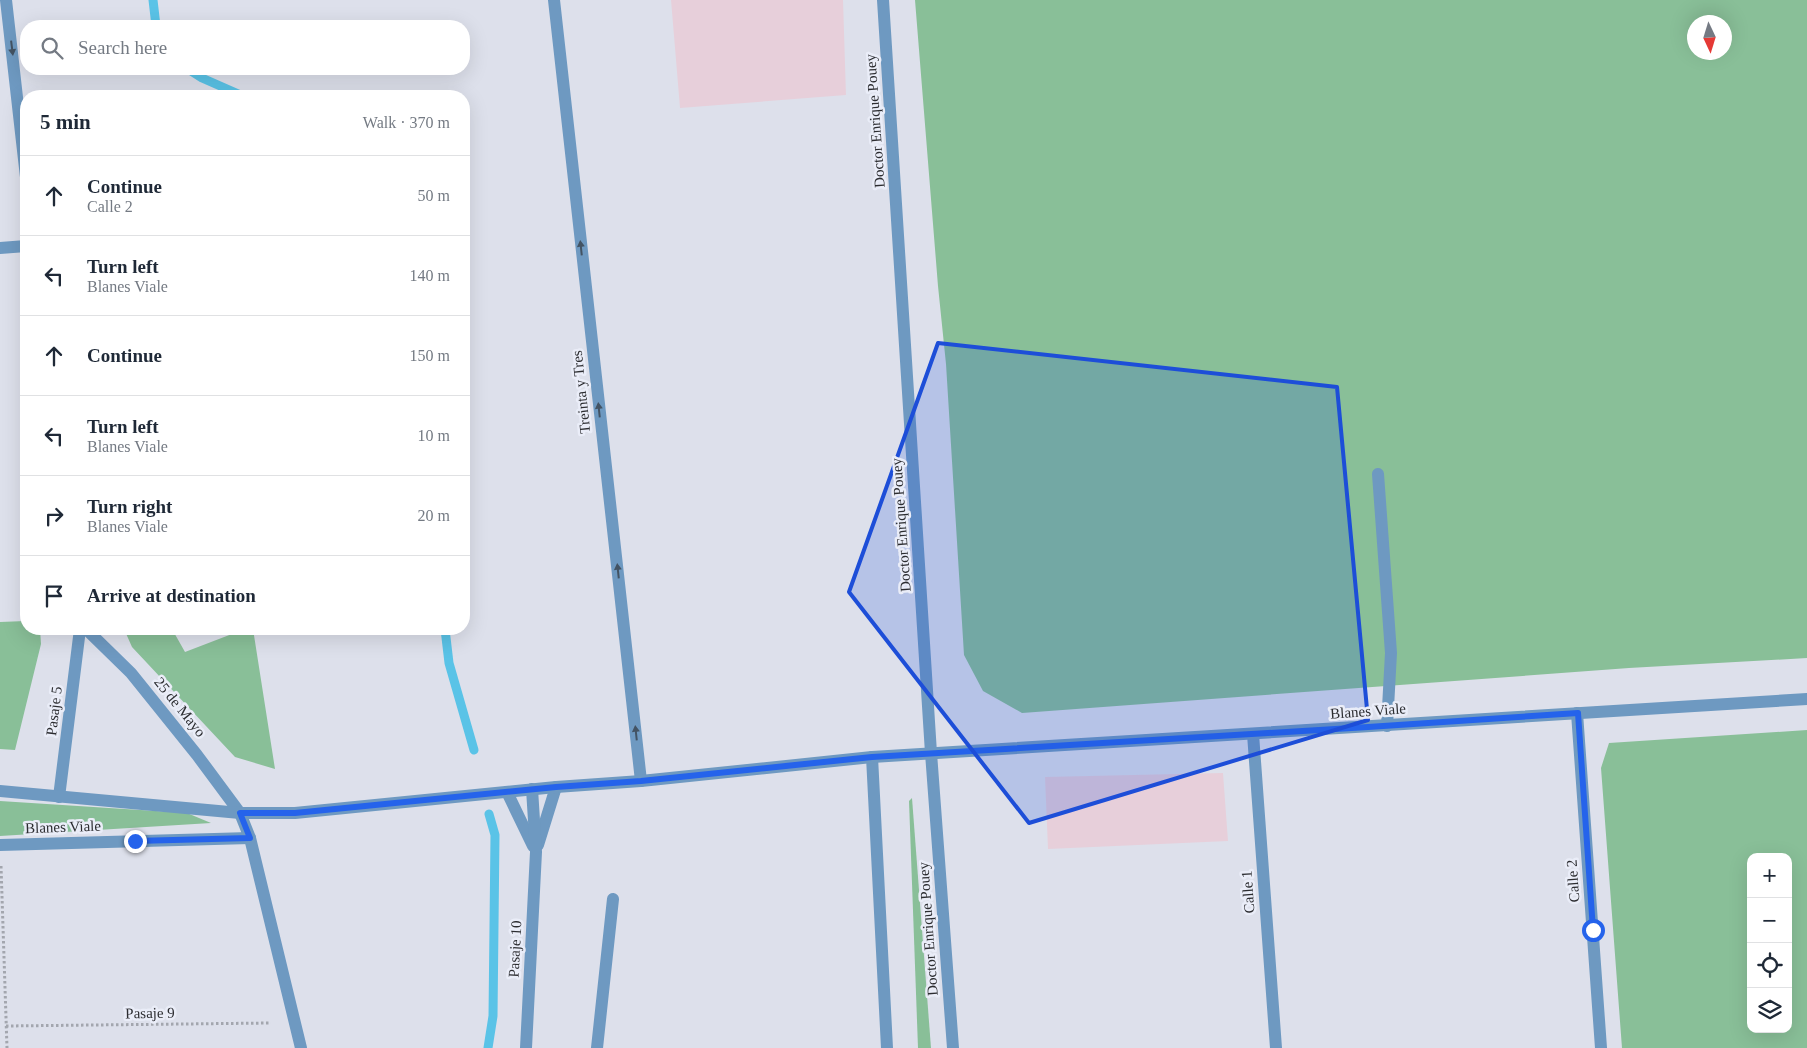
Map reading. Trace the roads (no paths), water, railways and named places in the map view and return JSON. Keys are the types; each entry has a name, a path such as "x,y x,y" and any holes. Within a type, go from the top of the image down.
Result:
{"street":[{"path":"6,0 20,124"},
{"name":"Treinta y Tres","path":"554,0 641,781"},
{"name":"Doctor Enrique Pouey","path":"883,0 931,753 953,1048"},
{"path":"0,248 20,246"},
{"path":"1378,474 1391,653 1387,726"},
{"name":"Pasaje 5","path":"59,797 79,635"},
{"name":"25 de Mayo","path":"92,635 131,673 197,755 240,813"},
{"name":"Blanes Viale","path":"0,791 240,813 295,813 532,789 641,781 872,757 1807,699"},
{"name":"Calle 2","path":"1578,713 1601,1048"},
{"name":"Calle 1","path":"1253,734 1276,1048"},
{"path":"872,757 887,1048"},
{"name":"Pasaje 10","path":"536,852 556,787"},
{"name":"Pasaje 10","path":"526,1048 536,852 532,789"},
{"name":"Pasaje 10","path":"506,792 536,852"},
{"path":"240,813 250,838 300,1048"},
{"name":"Blanes Viale","path":"0,845 250,838"},
{"path":"597,1048 613,899"}],"waterway":[{"path":"153,0 155,20"},
{"path":"197,75 229,90"},
{"path":"446,635 449,663 474,750"},
{"path":"488,1048 493,1016 495,835 489,814"}]}
